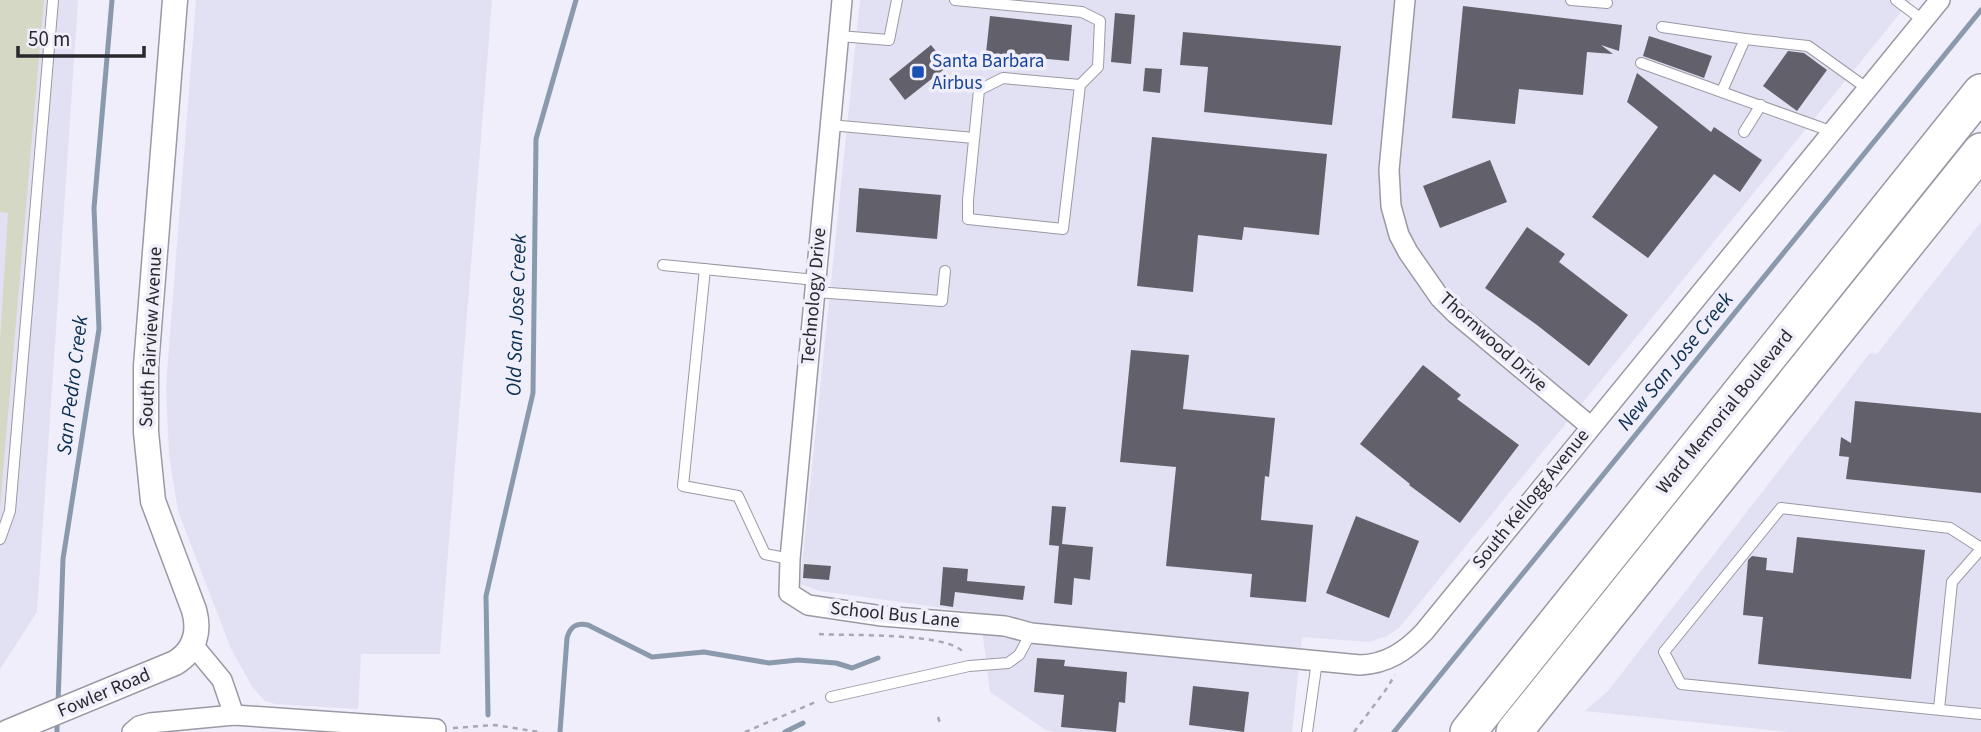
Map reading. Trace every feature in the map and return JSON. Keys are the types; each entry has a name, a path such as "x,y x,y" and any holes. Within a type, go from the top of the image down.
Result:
{"highway":[{"name":"Ward Memorial Boulevard","path":"1468,732 1981,92"},
{"name":"Ward Memorial Boulevard","path":"1514,732 1981,150"}],"street":[{"name":"South Fairview Avenue","path":"175,0 146,366 145,413 153,501 196,619 193,645"},
{"name":"Technology Drive","path":"789,593 842,0"},
{"name":"Thornwood Drive","path":"1405,0 1389,170 1391,206 1399,235 1440,298 1455,313 1590,426"},
{"name":"South Kellogg Avenue","path":"1005,626 1031,633 1317,662 1371,664 1392,658 1406,649 1424,632 1940,0"},
{"name":"School Bus Lane","path":"789,593 808,605 882,616 1005,626"},
{"name":"Fowler Road","path":"19,728 175,663 193,645"},
{"path":"193,645 222,680 234,715"},
{"path":"132,732 139,726 150,723 234,715 436,729"}],"lane":[{"path":"0,539 10,511 53,0"},
{"path":"839,36 889,40 897,0"},
{"path":"955,0 1082,12 1100,22 1098,67 1080,85 1063,229 968,219 979,90 1003,78 1080,85"},
{"path":"1571,0 1607,3"},
{"path":"1896,0 1924,21"},
{"path":"1662,27 1808,46 1868,89"},
{"path":"1722,91 1745,38"},
{"path":"1641,63 1833,132"},
{"path":"1744,132 1761,106"},
{"path":"830,125 974,138"},
{"path":"663,265 942,302 945,271"},
{"path":"705,269 683,486 738,496 765,554 790,559"},
{"path":"1939,709 1952,582 1981,549 1950,528 1782,508 1664,652 1681,684 1981,714"},
{"path":"831,696 969,666 1008,663 1019,654 1031,633"},
{"path":"1307,732 1317,662"}],"path":[{"path":"818,634 865,635 949,643 964,651 969,666"},
{"path":"1354,732 1394,677 1392,658"},
{"path":"745,732 831,696"},
{"path":"938,717 941,726"},
{"path":"436,729 495,724 539,732"}],"shaded area":[{"path":"0,0 78,0 37,612 0,669"},
{"path":"196,0 492,0 440,654 361,654 358,709 275,704 265,701 253,688 231,649 178,511 169,455 166,386"},
{"path":"860,0 1911,0 1399,628 1387,636 1369,642 1302,637 1292,732 1054,732 1046,730 990,692 980,613 820,591 800,584"},
{"path":"1981,222 1981,732 1789,732 1585,711 1608,691 1870,353 1877,354"}],"green space":[{"path":"0,0 44,0 0,507 0,340 8,213 0,212"}],"building":[{"path":"1463,6 1622,25 1619,51 1601,45 1613,54 1587,52 1583,95 1519,89 1515,124 1452,118"},
{"path":"1115,13 1135,15 1131,64 1111,62"},
{"path":"990,16 1072,25 1069,61 986,53"},
{"path":"1183,32 1341,46 1332,125 1204,112 1208,67 1180,65"},
{"path":"1649,36 1712,56 1704,78 1643,56"},
{"name":"Santa Barbara Airbus","path":"931,45 948,66 905,100 889,79"},
{"path":"1788,51 1804,53 1827,70 1797,111 1763,86"},
{"path":"1145,68 1162,69 1160,93 1143,91"},
{"path":"1637,73 1711,132 1714,127 1762,160 1740,192 1714,174 1648,258 1592,217 1658,127 1627,102"},
{"path":"1152,137 1327,154 1319,235 1244,227 1242,240 1198,235 1193,292 1137,286"},
{"path":"1490,160 1507,202 1440,228 1423,186"},
{"path":"859,188 941,195 937,239 856,232"},
{"path":"1527,227 1565,254 1559,262 1628,315 1589,366 1485,288"},
{"path":"1131,350 1189,355 1183,409 1275,418 1261,520 1313,525 1306,602 1250,597 1252,574 1166,566 1176,467 1120,462"},
{"path":"1423,365 1461,395 1457,399 1519,445 1460,523 1360,444"},
{"path":"1855,401 1981,413 1981,493 1846,479 1849,457 1839,456 1841,437 1851,443"},
{"path":"1052,506 1066,507 1062,544 1093,547 1090,580 1074,578 1072,605 1054,603 1059,546 1049,545"},
{"path":"1356,516 1419,541 1389,618 1326,593"},
{"path":"1797,537 1925,550 1911,679 1758,664 1763,617 1743,615 1748,560 1752,556 1767,558 1766,570 1793,573"},
{"path":"804,564 831,566 829,580 803,578"},
{"path":"943,567 968,569 967,581 1025,586 1023,600 955,592 953,607 940,605"},
{"path":"1037,658 1065,660 1064,666 1127,672 1125,703 1119,702 1116,732 1061,727 1064,695 1034,692"},
{"path":"1193,686 1249,692 1244,732 1189,725"}],"waterway":[{"name":"San Pedro Creek","path":"58,704 63,559 99,329 94,208 112,0"},
{"name":"Old San Jose Creek","path":"488,715 486,596 533,393 536,139 576,0"},
{"name":"New San Jose Creek","path":"1394,732 1981,10"},
{"path":"560,732 567,638 572,628 577,625 588,625 652,657 704,652 769,663 798,660 836,663 852,668 878,658"},
{"name":"San Pedro Creek","path":"57,720 57,732"},
{"path":"785,732 803,723"}],"place":[{"name":"Santa Barbara Airbus","path":"918,72"}]}
